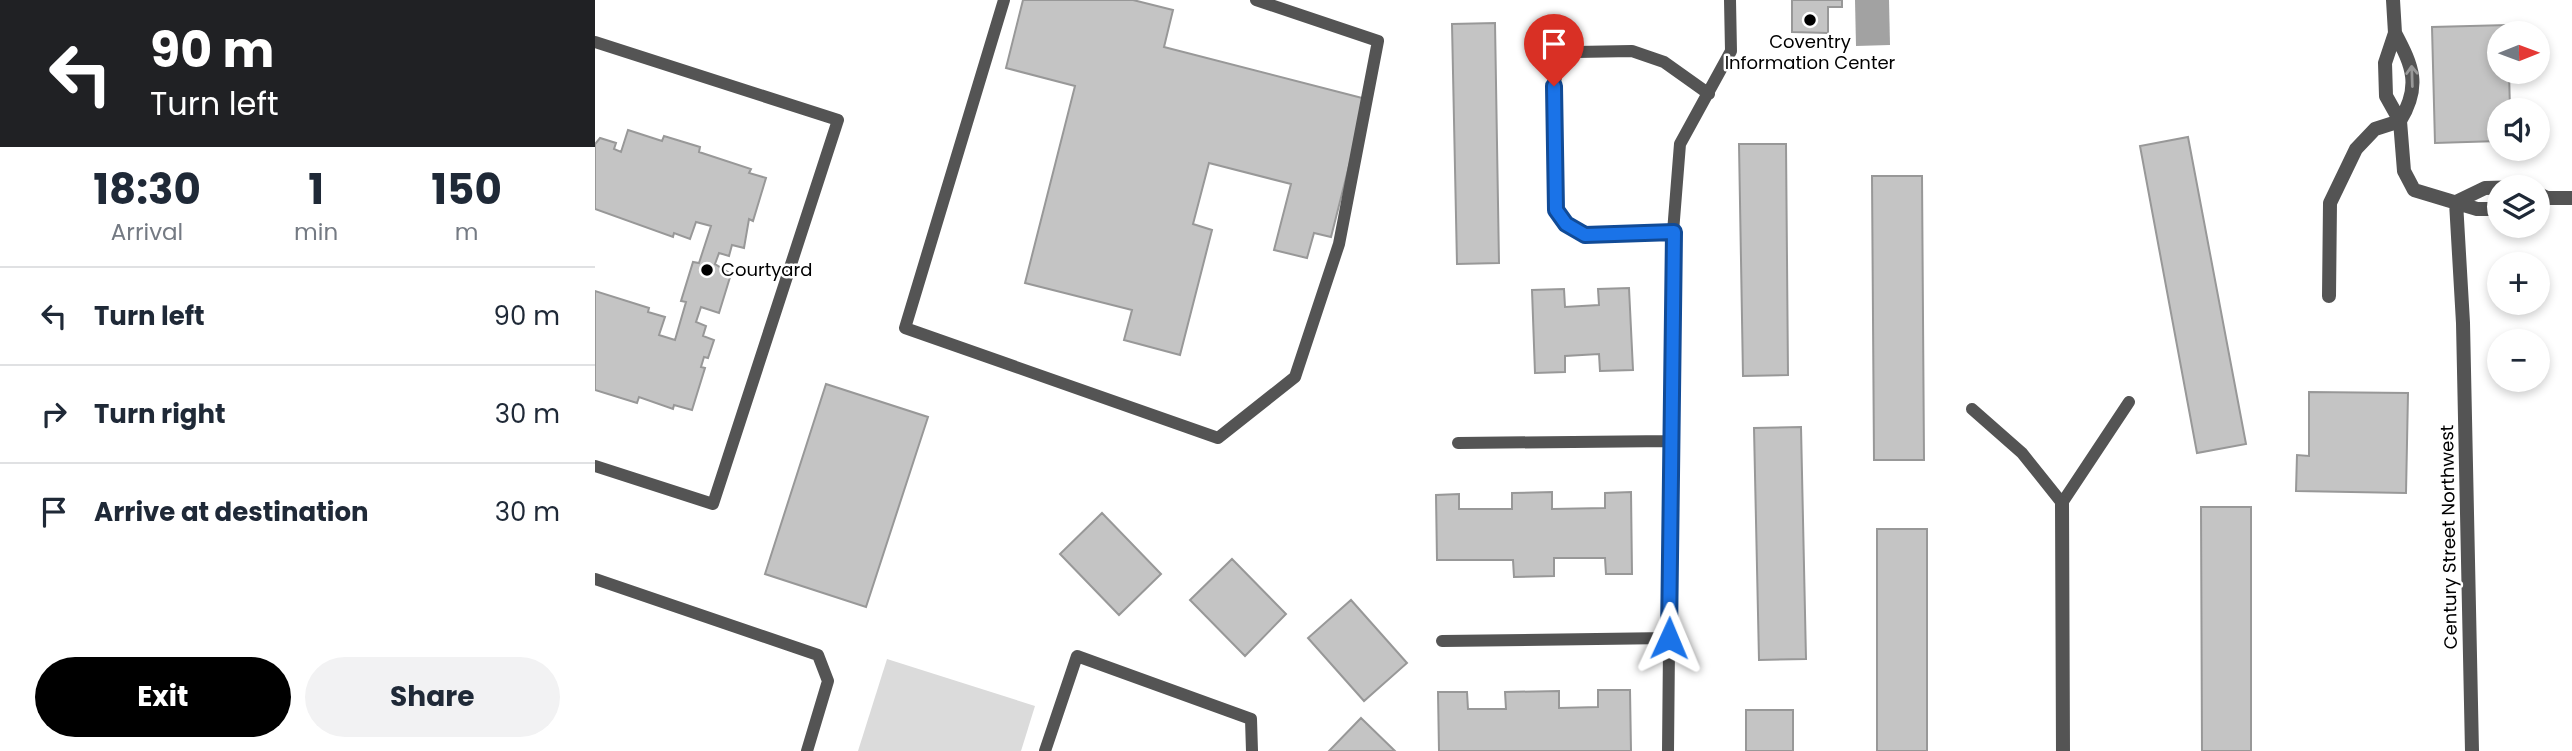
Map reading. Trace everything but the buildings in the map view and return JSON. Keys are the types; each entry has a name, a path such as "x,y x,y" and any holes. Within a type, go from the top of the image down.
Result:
{"street":[{"path":"2393,0 2395,33 2385,63 2386,96 2400,121 2404,171 2414,190 2477,209 2487,209"},
{"path":"2329,296 2330,203 2356,149 2375,129 2400,121 2412,100 2411,64 2395,33"},
{"path":"2456,202 2487,188"},
{"path":"2550,197 2572,198"},
{"name":"Century Street Northwest","path":"2456,202 2463,323 2472,751"},
{"path":"2062,503 2063,751"}],"lane":[{"path":"1004,0 905,328 1218,438 1295,377 1339,244 1378,41 1256,0"},
{"path":"1668,751 1674,232 1680,144 1731,51 1730,0"},
{"path":"595,42 838,120 713,504 595,466"},
{"path":"1674,232 1585,235 1556,210 1554,86 1558,69 1576,52 1632,51 1664,62 1709,94"},
{"path":"1972,409 2022,453 2062,503 2129,402"},
{"path":"1458,443 1671,441"},
{"path":"595,579 818,655 828,681 807,751"},
{"path":"1442,641 1669,638"},
{"path":"1045,751 1077,656 1251,719 1252,751"}],"shaded area":[{"path":"1855,0 1889,0 1890,45 1856,46"},
{"path":"887,659 1035,706 1021,751 858,751"}],"place":[{"name":"Coventry Information Center","path":"1810,20"},
{"name":"Courtyard","path":"707,270"}],"route":[{"path":"1554,86 1556,210 1566,224 1585,235 1674,232 1669,638"}]}
